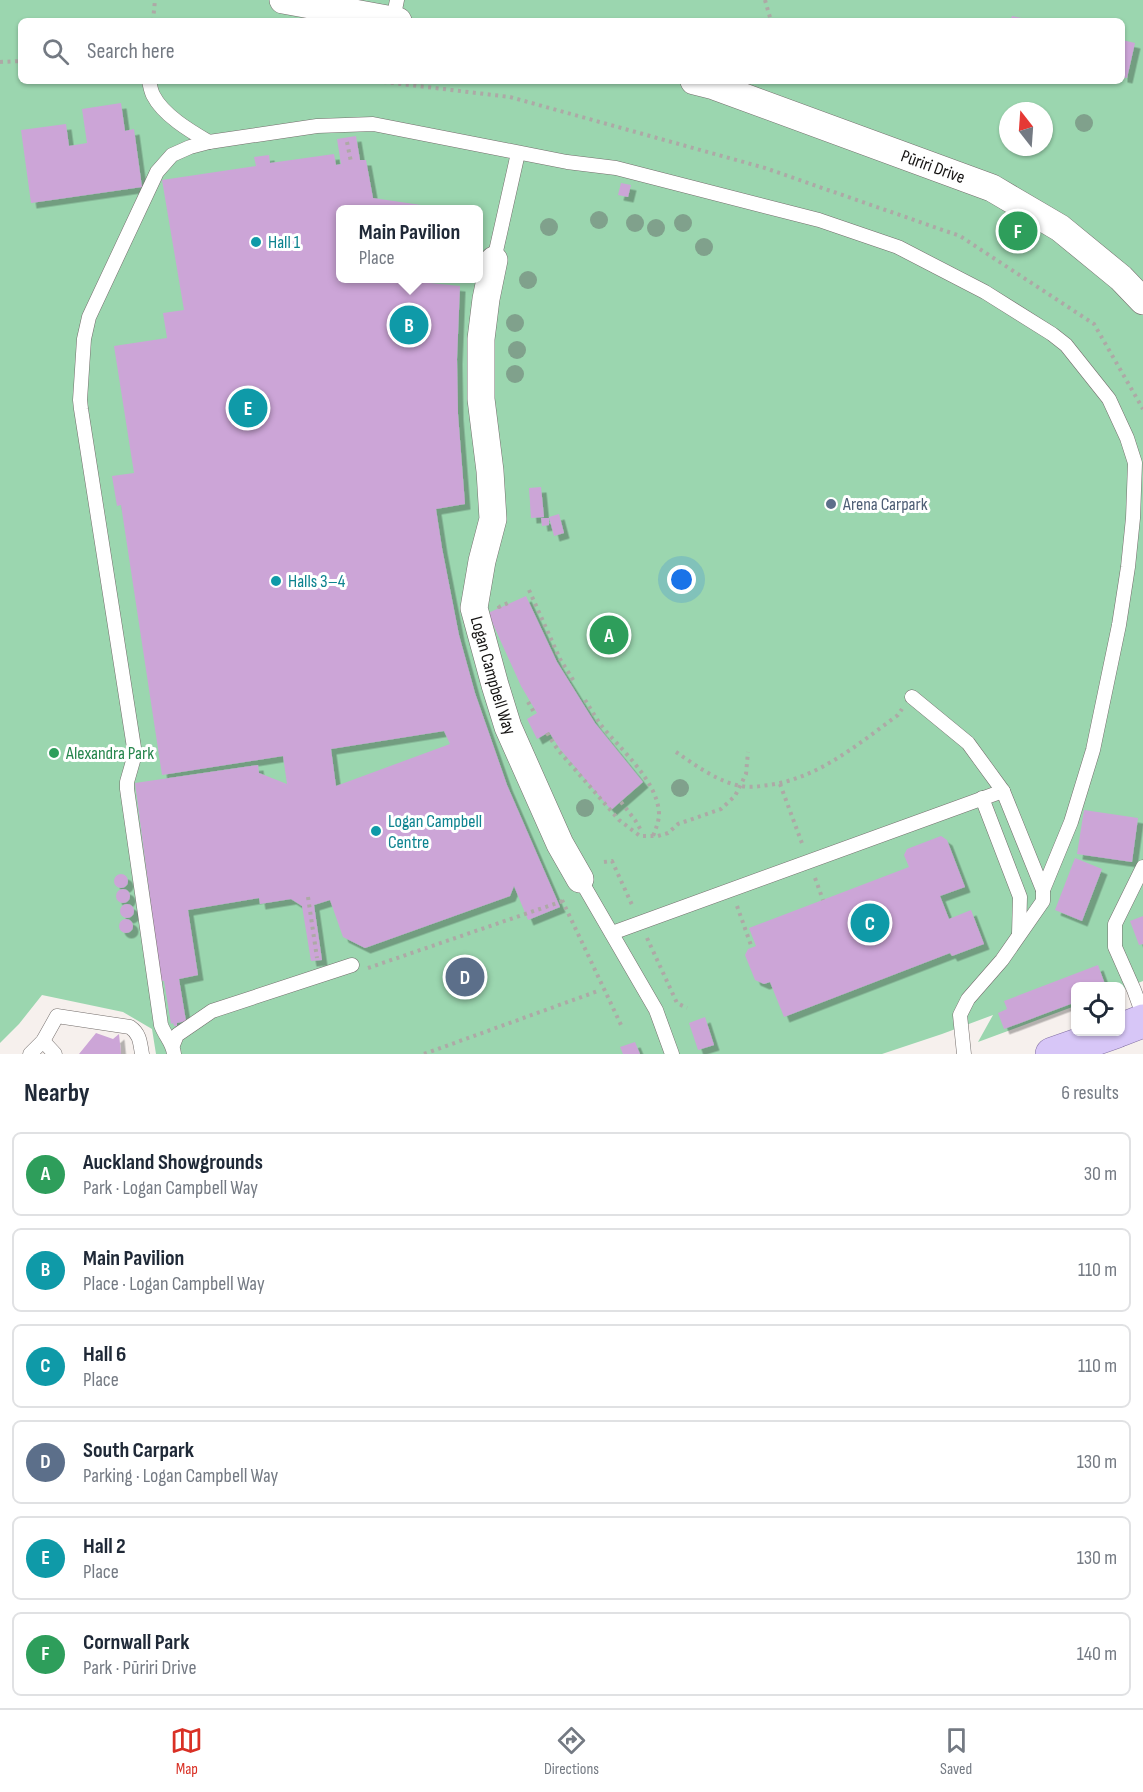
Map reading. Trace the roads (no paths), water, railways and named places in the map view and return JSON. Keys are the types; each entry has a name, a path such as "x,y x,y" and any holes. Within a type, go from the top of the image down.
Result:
{"main road":[{"path":"1125,1028 1143,1022"},
{"path":"1052,1054 1104,1036"}],"street":[{"path":"283,0 362,7 396,14"},
{"name":"Pūriri Drive","path":"706,84 992,188 1060,228 1121,278 1143,301"},
{"name":"Logan Campbell Way","path":"495,260 486,299 482,339 481,399 493,519 482,561 474,608 508,727 560,844 570,887"}],"lane":[{"path":"150,84 153,96 164,110 183,127 209,142"},
{"path":"174,1050 161,1025 127,789 135,754 81,409 81,390 84,339 89,317 157,172 172,155 209,142 317,126 374,124 567,162 616,168 819,220 898,247 985,292 1066,345 1109,399 1127,438 1135,463 1133,518 1119,625 1093,750 1071,822 1043,890"},
{"path":"495,260 518,153"},
{"path":"912,697 968,743 1003,791 1043,890 1043,901 1002,960 968,999 960,1015 964,1054"},
{"path":"612,933 1003,791"},
{"path":"982,798 1020,897 1019,936"},
{"path":"1143,867 1115,924 1115,947 1143,1015"},
{"name":"Logan Campbell Way","path":"570,887 612,933 656,1010 672,1054"},
{"path":"174,1050 177,1035 212,1011 352,965"},
{"path":"30,1054 43,1041 57,1016 130,1027 139,1037 142,1054"},
{"path":"43,1041 55,1054"}],"place":[{"name":"Cornwall Park","path":"1018,231"},
{"name":"Hall 1","path":"256,242"},
{"name":"Main Pavilion","path":"409,325"},
{"name":"Hall 2","path":"248,408"},
{"name":"Arena Carpark","path":"831,504"},
{"name":"Halls 3–4","path":"276,581"},
{"name":"Auckland Showgrounds","path":"609,635"},
{"name":"Alexandra Park","path":"54,753"},
{"name":"Logan Campbell Centre","path":"376,831"},
{"name":"Hall 6","path":"870,923"},
{"name":"South Carpark","path":"465,977"}]}
